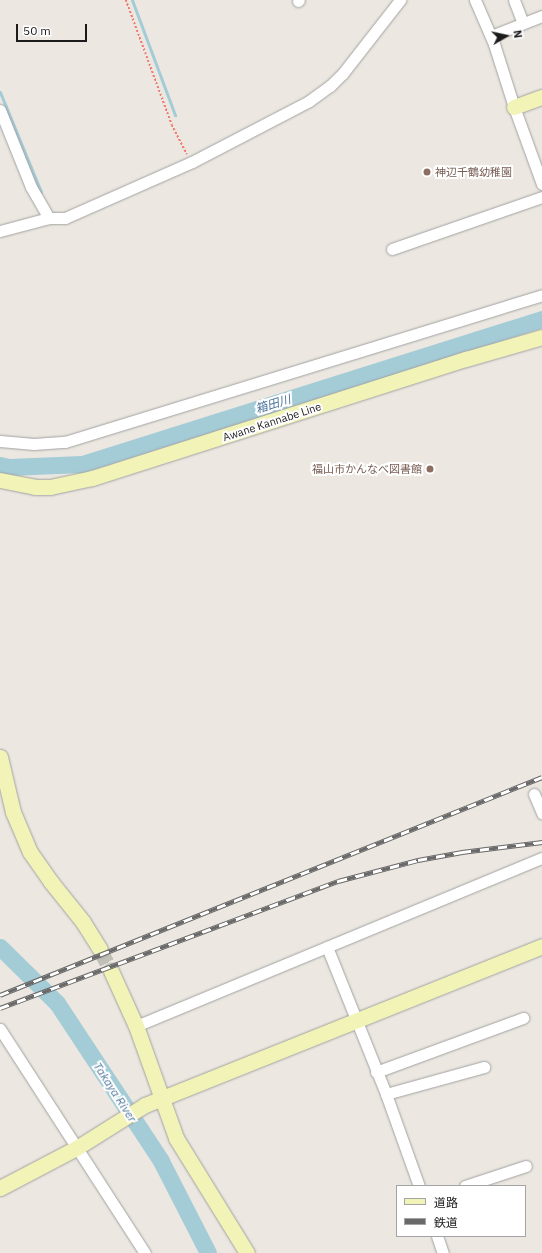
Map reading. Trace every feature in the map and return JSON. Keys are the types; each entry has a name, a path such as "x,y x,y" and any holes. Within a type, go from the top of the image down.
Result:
{"street":[{"path":"0,231 49,218 65,218 192,162 309,101 330,86 343,73 400,0"},
{"path":"475,0 491,36 514,108 542,184"},
{"path":"514,0 523,23"},
{"path":"491,36 542,16"},
{"path":"514,108 542,97"},
{"path":"0,110 31,187 49,218"},
{"path":"392,249 542,197"},
{"path":"0,441 34,444 65,442 542,295"},
{"name":"Awane Kannabe Line","path":"0,480 35,487 50,487 92,478 466,359 542,337"},
{"path":"0,756 13,812 30,852 51,882 83,922 100,949"},
{"path":"534,794 542,813"},
{"path":"136,1026 542,858"},
{"path":"0,1188 80,1146 145,1105 160,1098 542,946"},
{"path":"326,947 386,1094 419,1185"},
{"path":"111,971 136,1026 160,1098 176,1138 247,1253"},
{"path":"376,1072 524,1018"},
{"path":"0,1029 80,1146 145,1253"},
{"path":"386,1094 484,1067"},
{"path":"468,1185 526,1166"},
{"path":"437,1237 443,1253"}],"path":[{"path":"126,0 172,125 192,162"}],"waterway":[{"path":"132,0 175,115"},
{"path":"0,92 41,192"},
{"name":"箱田川","path":"0,465 9,467 82,464 542,319"},
{"name":"Takaya River","path":"0,947 57,1003 161,1161 208,1253"}],"tunnel":[{"path":"100,949 111,971"}],"railway":[{"path":"0,995 542,777"},
{"path":"0,1008 338,881 418,860 462,852 542,842"}],"place":[{"name":"神辺千鶴幼稚園","path":"427,172"},
{"name":"福山市かんなべ図書館","path":"430,469"}]}
